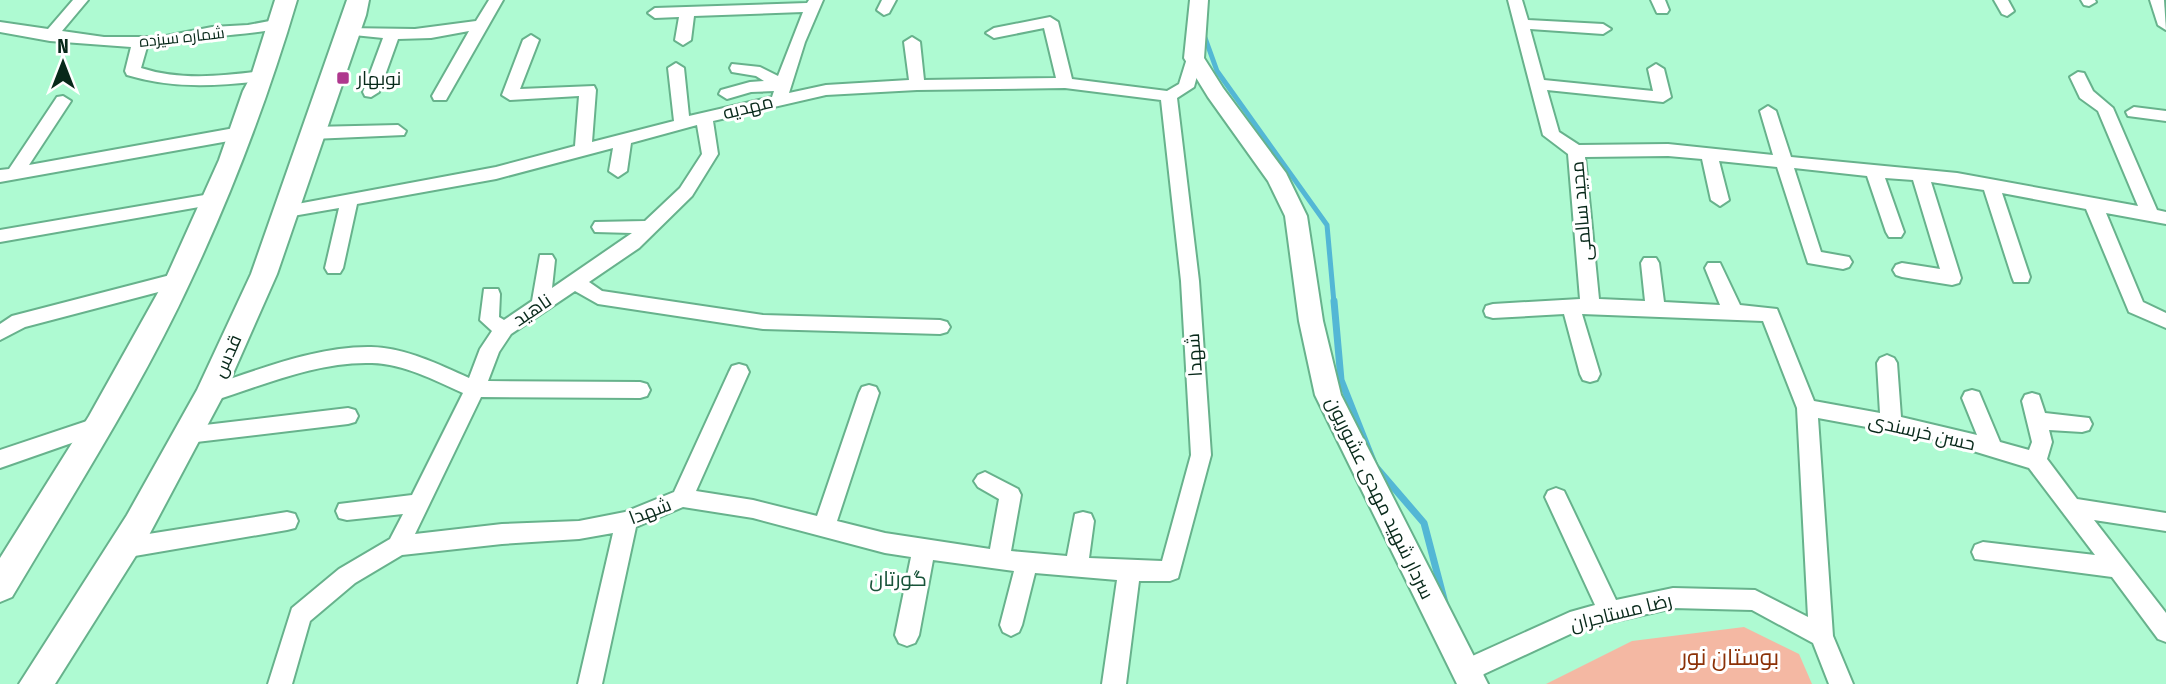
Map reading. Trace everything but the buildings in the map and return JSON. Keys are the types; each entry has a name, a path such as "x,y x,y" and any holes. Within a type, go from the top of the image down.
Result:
{"main road":[{"name":"قدس","path":"36,684 123,548 210,394 264,274 358,0"},
{"path":"0,587 99,425 178,280 216,199 263,76 283,12"}],"street":[{"path":"50,36 81,0"},
{"path":"440,96 496,0"},
{"path":"1169,96 1186,87 1194,58 1199,0"},
{"path":"1515,0 1551,135 1576,150"},
{"path":"2157,0 2166,25"},
{"path":"655,13 814,4 781,92"},
{"name":"شماره سیزده","path":"0,27 104,43 181,40 212,32 248,30 283,12"},
{"path":"683,40 687,12"},
{"path":"994,33 1050,22 1065,83"},
{"path":"349,31 392,35 439,34 481,24"},
{"path":"1521,24 1603,29"},
{"path":"371,92 392,35"},
{"path":"531,40 510,95 588,90 583,150"},
{"path":"140,42 133,71 156,80 206,82 263,76"},
{"path":"912,42 917,85"},
{"name":"سردار شهید مهدی عشوریون","path":"1194,58 1215,92 1278,178 1296,216 1311,321 1328,395 1470,680"},
{"path":"676,68 682,123"},
{"path":"738,68 761,72 781,92"},
{"path":"1538,84 1663,97 1656,69"},
{"path":"2078,77 2086,94 2105,108 2158,216"},
{"name":"مهدیه","path":"287,211 496,173 704,118 781,92 917,85 1065,83 1169,96"},
{"path":"727,94 750,87 781,92"},
{"name":"شهدا","path":"280,684 300,615 347,576 398,546 502,534 579,530 627,521 682,498 753,509 885,543 923,549 999,560 1129,571 1170,571 1201,455 1190,281 1169,96"},
{"path":"7,175 63,101"},
{"path":"1768,111 1814,258 1843,262"},
{"path":"2134,112 2166,117"},
{"name":"ناهید","path":"398,546 475,389 490,349 504,329 633,243 686,192 710,154 704,118"},
{"path":"312,133 397,131"},
{"path":"7,175 240,133"},
{"path":"618,171 623,140"},
{"name":"مجید سالمی","path":"1590,374 1580,306 1576,150 1668,149 1920,175 1991,185 2158,216"},
{"path":"1709,153 1720,200"},
{"path":"1874,170 1895,232"},
{"path":"1902,271 1952,278 1920,175"},
{"path":"1991,185 2021,277"},
{"path":"0,236 216,199"},
{"path":"334,268 349,201"},
{"path":"2093,204 2136,307 2166,321"},
{"path":"601,227 650,227"},
{"path":"541,303 546,260"},
{"path":"1650,263 1655,309"},
{"path":"1714,268 1733,312"},
{"path":"0,333 19,321 178,280"},
{"path":"575,282 598,297 763,323 940,327"},
{"path":"491,294 489,320 504,329"},
{"path":"1493,311 1580,306 1770,314 1807,408 1821,636 1840,684"},
{"path":"210,394 317,360 372,355 416,363 475,389 640,390"},
{"path":"1887,363 1891,424"},
{"path":"682,498 739,372"},
{"path":"824,527 869,393"},
{"path":"1972,398 1992,448"},
{"name":"حسن خرسندی","path":"1807,408 1937,432 2036,461"},
{"path":"2082,424 2035,411 2042,442 2036,461 2166,631"},
{"path":"188,435 348,416"},
{"path":"0,459 99,425"},
{"path":"985,481 1010,495 999,560"},
{"path":"1556,497 1610,612"},
{"path":"347,510 419,503"},
{"path":"2071,507 2166,522"},
{"path":"123,548 287,521"},
{"path":"590,684 627,521"},
{"path":"1077,566 1083,521"},
{"path":"907,635 923,549"},
{"path":"1983,552 2118,568"},
{"path":"1011,625 1027,562"},
{"path":"1114,684 1129,571"},
{"name":"رضا مستاجران","path":"1470,680 1476,666 1578,619 1673,598 1755,600 1821,636"}],"green space":[{"name":"بوستان نور","path":"1744,627 1799,654 1812,684 1546,684 1632,641"}],"waterway":[{"path":"1204,35 1217,71 1327,225 1334,303"},
{"path":"1334,301 1341,380 1375,466 1424,523 1445,603"}],"place":[{"name":"نوبهار","path":"343,78"}],"district":[{"name":"گورتان","path":"898,579"}]}
